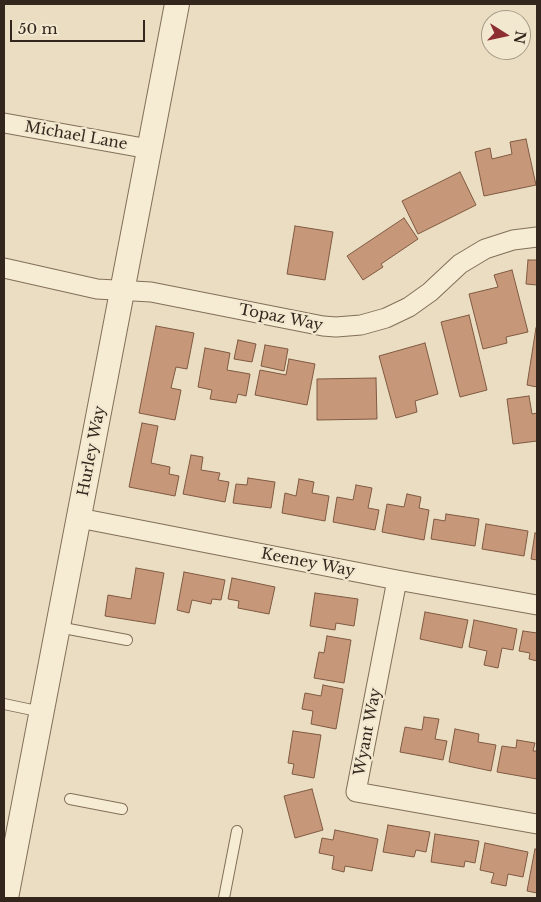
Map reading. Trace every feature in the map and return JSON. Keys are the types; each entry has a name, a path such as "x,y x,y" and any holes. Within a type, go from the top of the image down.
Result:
{"street":[{"name":"Hurley Way","path":"6,898 177,4"},
{"name":"Michael Lane","path":"4,123 149,149"},
{"name":"Topaz Way","path":"122,291 151,292 323,326 361,325 386,318 409,307 430,292 460,264 485,249 512,240 537,237"},
{"path":"4,268 97,289 122,291"},
{"name":"Keeney Way","path":"79,518 397,580 537,605"},
{"name":"Wyant Way","path":"397,580 356,792 537,824"}],"lane":[{"path":"58,627 127,640"},
{"path":"4,704 42,712"},
{"path":"70,799 122,809"},
{"path":"224,898 238,831"}],"building":[{"path":"526,139 536,185 484,196 475,152 490,148 492,159 512,154 510,142"},
{"path":"460,172 476,205 418,234 402,201"},
{"path":"404,218 418,239 381,264 383,267 363,280 347,256"},
{"path":"295,226 333,232 325,280 287,274"},
{"path":"528,260 537,260 537,285 526,284"},
{"path":"512,270 528,332 506,337 507,343 483,349 469,294 498,287 494,275"},
{"path":"469,315 487,390 460,397 441,322"},
{"path":"156,326 194,333 187,369 176,367 171,388 181,390 175,420 139,413"},
{"path":"537,328 537,387 527,385"},
{"path":"238,340 256,344 252,362 234,359"},
{"path":"425,343 438,394 415,401 417,412 396,418 379,356"},
{"path":"265,345 288,349 284,371 261,366"},
{"path":"205,348 230,353 227,370 250,374 246,396 238,394 236,403 210,399 212,390 198,387"},
{"path":"289,359 315,364 307,405 255,395 260,370 286,375"},
{"path":"376,378 377,419 317,420 317,379"},
{"path":"529,396 532,414 537,413 537,441 513,444 507,399"},
{"path":"142,423 158,426 151,463 170,467 169,474 179,476 175,496 129,487"},
{"path":"191,455 203,457 201,470 220,473 218,480 229,482 225,502 183,494"},
{"path":"248,478 275,482 271,508 233,503 236,484 247,485"},
{"path":"299,479 314,482 312,493 329,496 325,521 282,513 285,493 296,496"},
{"path":"356,485 372,488 368,508 379,510 375,530 333,522 337,497 353,500"},
{"path":"407,494 421,497 419,508 429,510 424,540 382,532 387,504 404,507"},
{"path":"446,514 479,519 475,546 431,539 434,519 445,521"},
{"path":"486,524 528,531 524,556 482,549"},
{"path":"535,533 537,533 537,560 531,559"},
{"path":"136,568 164,573 155,624 105,616 108,595 131,599"},
{"path":"184,572 225,580 221,600 212,599 211,604 192,600 189,613 177,610"},
{"path":"232,578 275,587 269,614 238,608 239,601 228,599"},
{"path":"315,593 358,599 354,626 336,623 335,630 310,626"},
{"path":"425,612 468,620 462,648 420,639"},
{"path":"474,620 517,629 513,650 502,648 498,668 484,665 487,651 469,647"},
{"path":"523,631 537,633 537,661 529,659 530,653 519,651"},
{"path":"327,636 351,640 344,683 314,678 319,652 324,653"},
{"path":"323,685 343,689 336,729 311,724 313,711 302,709 305,693 321,696"},
{"path":"424,717 439,719 435,739 447,741 443,760 400,752 405,727 422,730"},
{"path":"455,729 479,734 478,742 496,745 491,771 449,762"},
{"path":"293,731 321,735 314,778 292,774 294,764 288,763"},
{"path":"517,740 535,743 533,751 537,751 537,779 497,772 502,746 516,748"},
{"path":"312,789 323,830 295,838 284,796"},
{"path":"388,825 430,832 426,852 416,850 414,857 383,852"},
{"path":"335,830 378,839 372,871 345,866 344,872 332,869 334,856 319,853 322,838 333,840"},
{"path":"435,834 479,841 475,863 465,861 464,867 431,862"},
{"path":"485,843 528,852 523,877 508,874 506,886 491,883 494,873 480,870"},
{"path":"535,849 537,850 537,893 527,891"}]}
